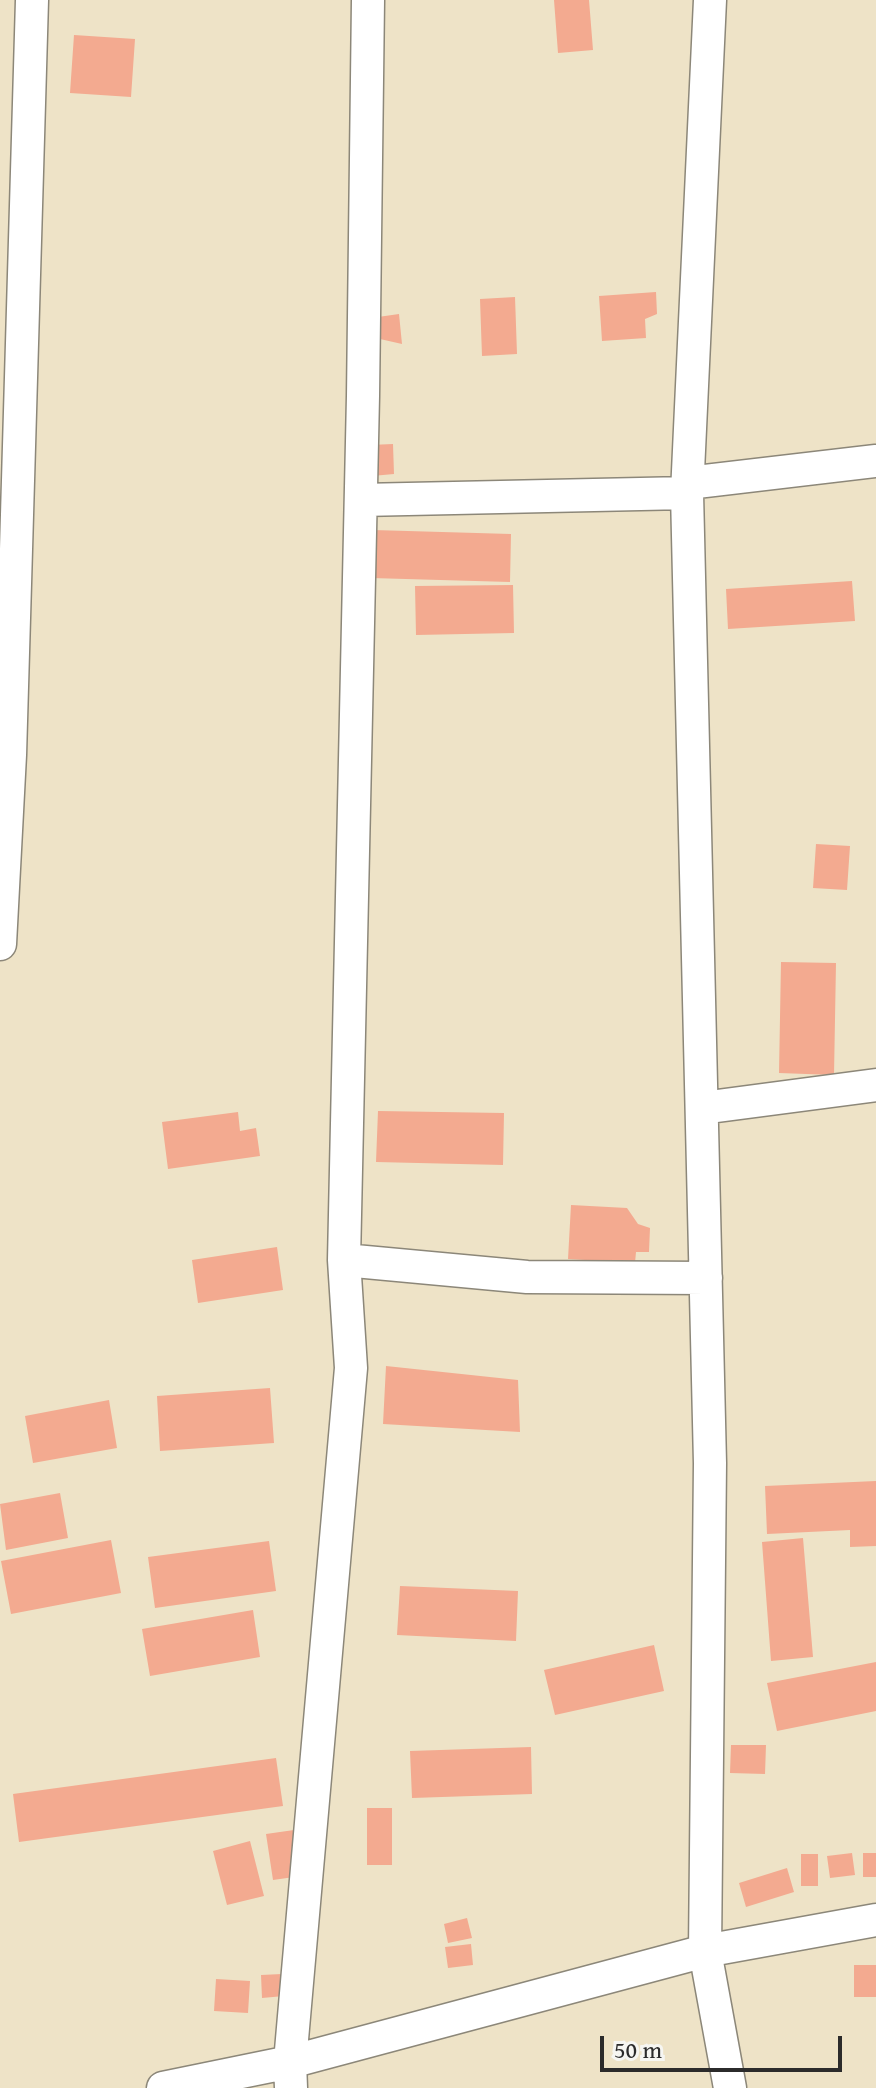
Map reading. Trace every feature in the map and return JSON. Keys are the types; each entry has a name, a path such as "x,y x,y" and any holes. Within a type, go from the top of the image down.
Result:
{"street":[{"path":"0,944 10,755 32,0"},
{"path":"291,2075 351,1368 344,1260 361,500 368,0"},
{"path":"710,0 687,488 710,1463 705,1951 730,2088"},
{"path":"361,500 687,488 876,461"},
{"path":"702,1108 876,1085"},
{"path":"344,1260 527,1277 706,1278"},
{"path":"163,2088 291,2075 705,1951 876,1920"}],"building":[{"path":"554,0 589,0 593,50 558,53"},
{"path":"74,35 135,39 131,97 70,93"},
{"path":"656,292 657,314 645,319 646,338 602,341 599,296"},
{"path":"515,297 517,354 482,356 480,299"},
{"path":"399,314 402,344 380,339 378,317"},
{"path":"393,444 394,474 372,476 370,445"},
{"path":"373,530 511,534 510,582 371,578"},
{"path":"852,581 855,621 728,629 726,589"},
{"path":"513,585 514,633 416,635 415,586"},
{"path":"816,844 850,846 847,890 813,888"},
{"path":"781,962 836,963 834,1075 779,1073"},
{"path":"378,1111 504,1113 503,1165 376,1162"},
{"path":"238,1112 240,1131 256,1128 260,1156 168,1169 162,1122"},
{"path":"571,1205 627,1208 638,1224 650,1228 649,1252 636,1252 635,1263 568,1259"},
{"path":"277,1247 283,1290 198,1303 192,1260"},
{"path":"386,1366 518,1380 520,1432 383,1424"},
{"path":"270,1388 274,1443 160,1451 157,1396"},
{"path":"109,1400 117,1448 33,1463 25,1416"},
{"path":"876,1481 876,1546 850,1547 850,1530 767,1534 765,1486"},
{"path":"60,1493 68,1538 6,1550 0,1504"},
{"path":"803,1538 813,1657 771,1661 762,1542"},
{"path":"111,1540 121,1593 11,1614 1,1561"},
{"path":"269,1541 276,1591 155,1608 148,1557"},
{"path":"400,1586 518,1591 516,1641 397,1635"},
{"path":"253,1610 260,1657 150,1676 142,1629"},
{"path":"654,1645 664,1691 555,1715 544,1670"},
{"path":"876,1662 876,1711 777,1731 767,1683"},
{"path":"731,1745 766,1745 765,1774 730,1773"},
{"path":"531,1747 532,1794 412,1798 410,1751"},
{"path":"276,1758 283,1806 19,1842 13,1794"},
{"path":"367,1808 392,1808 392,1865 367,1865"},
{"path":"294,1830 301,1876 273,1880 266,1834"},
{"path":"250,1841 264,1896 227,1905 213,1851"},
{"path":"852,1853 855,1875 830,1878 827,1856"},
{"path":"863,1853 876,1853 876,1877 863,1877"},
{"path":"801,1854 818,1854 818,1886 801,1886"},
{"path":"787,1868 794,1892 746,1907 739,1883"},
{"path":"467,1918 472,1938 448,1943 444,1924"},
{"path":"471,1944 473,1965 448,1968 445,1947"},
{"path":"854,1965 876,1965 876,1997 854,1997"},
{"path":"282,1974 284,1996 262,1998 261,1975"},
{"path":"216,1979 250,1981 248,2013 214,2011"}]}
